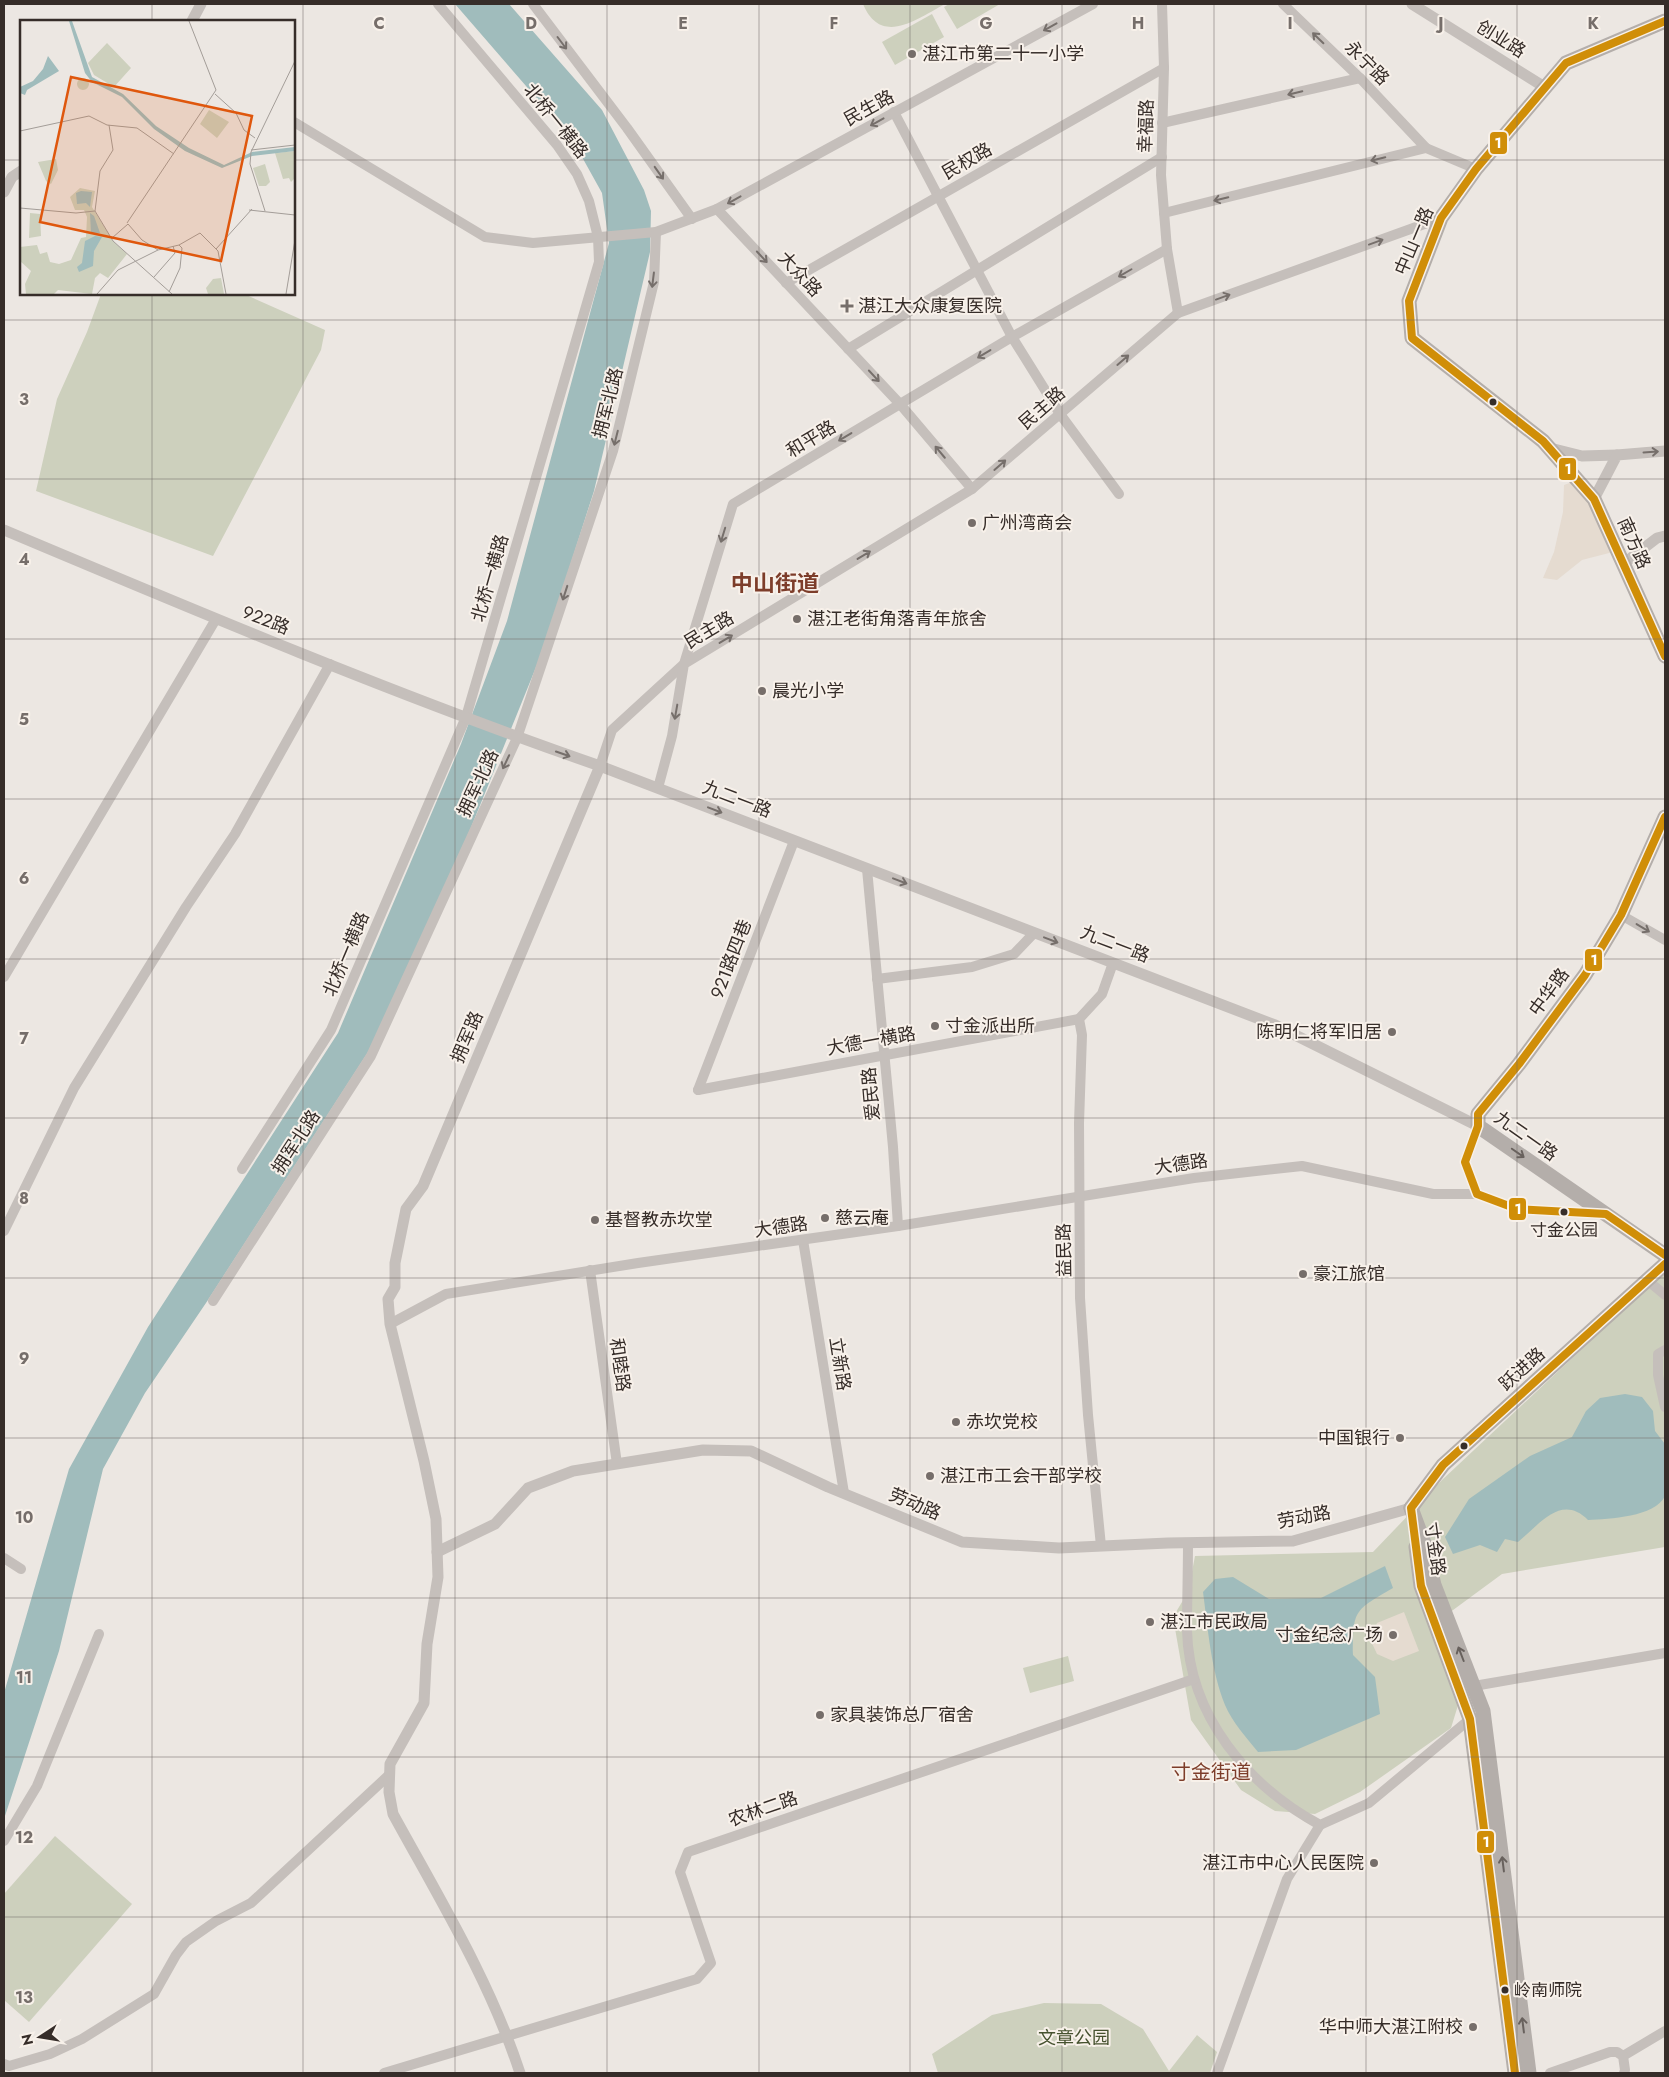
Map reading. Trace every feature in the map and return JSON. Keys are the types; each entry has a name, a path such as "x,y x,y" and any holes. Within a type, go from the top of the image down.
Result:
{"main road":[{"name":"中山一路","path":"1594,500 1550,448 1412,338 1409,301 1441,218 1476,170 1566,63 1665,21"},
{"name":"南方路","path":"1594,500 1665,656"},
{"name":"中华路","path":"1478,1126 1478,1114 1519,1064 1585,975 1621,914 1665,816"},
{"name":"九二一路","path":"1478,1126 1665,1255"},
{"name":"跃进路","path":"1411,1508 1442,1465 1665,1264"},
{"name":"寸金路","path":"1411,1508 1424,1543 1434,1585 1483,1711 1529,2073"},
{"name":"寸金路","path":"1411,1508 1421,1586 1470,1719 1515,2073"}],"street":[{"path":"193,20 201,4"},
{"name":"北桥一横路","path":"242,1169 332,1030 466,717 593,288 599,262 598,237 589,201 577,174 557,145 438,4"},
{"path":"533,4 627,128 692,219"},
{"name":"民生路","path":"295,123 485,237 533,243 656,232 717,209 1093,4"},
{"name":"幸福路","path":"1162,4 1164,213 1167,249 1178,313"},
{"name":"永宁路","path":"1283,4 1360,78 1426,148"},
{"name":"创业路","path":"1412,4 1546,88"},
{"name":"民权路","path":"786,283 1164,68"},
{"path":"1162,123 1360,78"},
{"path":"894,112 1012,337 1060,414 1119,494"},
{"path":"1164,213 1426,148 1476,170"},
{"path":"848,349 1162,157"},
{"path":"4,192 12,178 20,172"},
{"name":"大众路","path":"717,209 900,404 972,490"},
{"name":"民主路","path":"684,664 972,490 1178,313 1441,218"},
{"name":"拥军北路","path":"213,1301 371,1056 517,738 613,451 654,282 656,232"},
{"name":"和平路","path":"658,788 672,736 684,664 732,504 1012,337 1167,249"},
{"path":"1550,448 1582,456 1665,451"},
{"path":"1594,500 1617,455"},
{"name":"922路","path":"4,530 216,619 517,738"},
{"path":"1623,564 1657,538 1665,536"},
{"path":"4,976 216,619"},
{"path":"4,1231 74,1088 186,906 235,834 330,664"},
{"path":"600,766 612,730 684,664"},
{"name":"九二一路","path":"517,738 600,766 1275,1025 1478,1126"},
{"name":"拥军路","path":"389,1775 390,1764 424,1703 427,1644 438,1578 436,1519 424,1461 390,1324 388,1299 395,1287 395,1263 406,1209 423,1186 600,766"},
{"name":"921路四巷","path":"698,1090 794,841"},
{"name":"爱民路","path":"867,869 898,1226"},
{"path":"1621,914 1665,940"},
{"path":"877,979 972,967 1014,954 1034,933"},
{"path":"1079,1019 1102,994 1113,963"},
{"name":"大德一横路","path":"698,1090 1079,1019"},
{"name":"益民路","path":"1079,1019 1082,1035 1079,1196 1080,1298 1088,1415 1101,1546"},
{"path":"1478,1126 1465,1162 1477,1194 1517,1209 1606,1214"},
{"name":"大德路","path":"390,1324 446,1294 590,1270 898,1226 1194,1178 1302,1166 1433,1194 1477,1194"},
{"name":"立新路","path":"803,1240 844,1493"},
{"name":"和睦路","path":"590,1270 617,1464"},
{"path":"1647,1280 1665,1295"},
{"path":"1665,1350 1658,1354 1658,1375 1665,1407"},
{"name":"劳动路","path":"437,1552 495,1524 528,1488 573,1471 702,1450 751,1451 844,1493 962,1542 1059,1548 1188,1542 1293,1541 1411,1508"},
{"path":"1188,1542 1187,1631 1194,1679 1210,1716 1233,1756 1267,1791 1296,1812 1320,1825"},
{"path":"4,1558 21,1569"},
{"path":"4,1841 36,1786 99,1634"},
{"path":"1474,1686 1665,1653"},
{"name":"农林二路","path":"507,2034 697,1978 711,1963 680,1872 688,1852 1194,1679"},
{"path":"1217,2073 1287,1879 1320,1825 1369,1802 1470,1719"},
{"path":"389,1775 389,1792 393,1814 475,1964 507,2034 520,2073"},
{"path":"4,2064 9,2066 50,2054 82,2039 154,1994 176,1955 186,1942 216,1921 251,1903 389,1775"},
{"path":"1623,2056 1665,2030"},
{"path":"384,2073 507,2034"},
{"path":"1550,2073 1610,2052 1617,2052 1623,2056"},
{"path":"1623,2056 1624,2073"}],"green space":[{"path":"863,4 945,4 911,22 889,27 879,24 871,17"},
{"path":"949,4 1000,4 957,29 944,7"},
{"path":"932,14 944,37 895,65 882,42"},
{"path":"101,295 246,295 325,330 321,350 213,556 36,491 57,399 87,332"},
{"path":"1665,1271 1665,1547 1502,1574 1430,1627 1459,1702 1451,1728 1360,1792 1315,1814 1275,1811 1241,1790 1191,1720 1173,1617 1188,1592 1195,1556 1373,1552 1442,1480"},
{"path":"1068,1656 1074,1681 1030,1693 1023,1668"},
{"path":"55,1836 132,1904 29,2022 4,2000 4,1894"},
{"name":"文章公园","path":"1044,2003 1101,2004 1143,2029 1169,2071 1197,2035 1217,2052 1210,2073 938,2073 932,2054 992,2015"}],"shaded area":[{"path":"1575,481 1597,508 1613,552 1582,560 1557,580 1543,578 1554,552 1563,512 1564,485"},
{"name":"寸金纪念广场","path":"1404,1612 1419,1651 1393,1661 1377,1654 1371,1641 1377,1623"}],"water":[{"path":"455,4 509,4 602,110 644,190 651,211 650,252 594,491 543,650 470,830 372,1046 208,1300 145,1393 103,1469 59,1651 4,1819 4,1693 69,1469 148,1327 338,1033 461,744 507,621 609,243 602,193 572,139"},
{"path":"1625,1394 1642,1397 1653,1411 1655,1431 1665,1444 1665,1496 1660,1503 1642,1513 1607,1519 1588,1520 1578,1512 1560,1511 1542,1520 1518,1542 1505,1539 1497,1552 1480,1545 1453,1554 1445,1537 1469,1499 1530,1456 1572,1437 1586,1411 1600,1398"},
{"path":"1385,1566 1393,1588 1363,1607 1358,1613 1355,1620 1353,1640 1353,1655 1375,1677 1380,1714 1296,1750 1258,1752 1232,1718 1220,1692 1211,1649 1203,1592 1215,1579 1233,1577 1269,1599 1321,1598"}],"transit line":[{"name":"1","path":"1665,21 1566,63 1476,169 1441,218 1409,301 1412,338 1543,441 1594,499 1665,656"},
{"name":"1","path":"1665,817 1621,915 1585,975 1519,1064 1478,1114 1478,1126 1465,1162 1477,1194 1517,1209 1606,1214 1665,1255"},
{"name":"1","path":"1515,2073 1470,1719 1421,1586 1411,1508 1443,1465 1665,1264"}],"place":[{"name":"湛江市第二十一小学","path":"912,54"},
{"name":"湛江大众康复医院","path":"847,306"},
{"name":"广州湾商会","path":"972,523"},
{"name":"湛江老街角落青年旅舍","path":"797,619"},
{"name":"晨光小学","path":"762,691"},
{"name":"寸金派出所","path":"935,1026"},
{"name":"陈明仁将军旧居","path":"1392,1032"},
{"name":"寸金公园","path":"1564,1212"},
{"name":"慈云庵","path":"825,1218"},
{"name":"基督教赤坎堂","path":"595,1220"},
{"name":"豪江旅馆","path":"1303,1274"},
{"name":"赤坎党校","path":"956,1422"},
{"name":"中国银行","path":"1400,1438"},
{"name":"湛江市工会干部学校","path":"930,1476"},
{"name":"湛江市民政局","path":"1150,1622"},
{"name":"寸金纪念广场","path":"1393,1635"},
{"name":"家具装饰总厂宿舍","path":"820,1715"},
{"name":"湛江市中心人民医院","path":"1374,1863"},
{"name":"岭南师院","path":"1505,1990"},
{"name":"华中师大湛江附校","path":"1473,2027"}],"district":[{"name":"中山街道","path":"775,583"},
{"name":"寸金街道","path":"1211,1772"}]}
